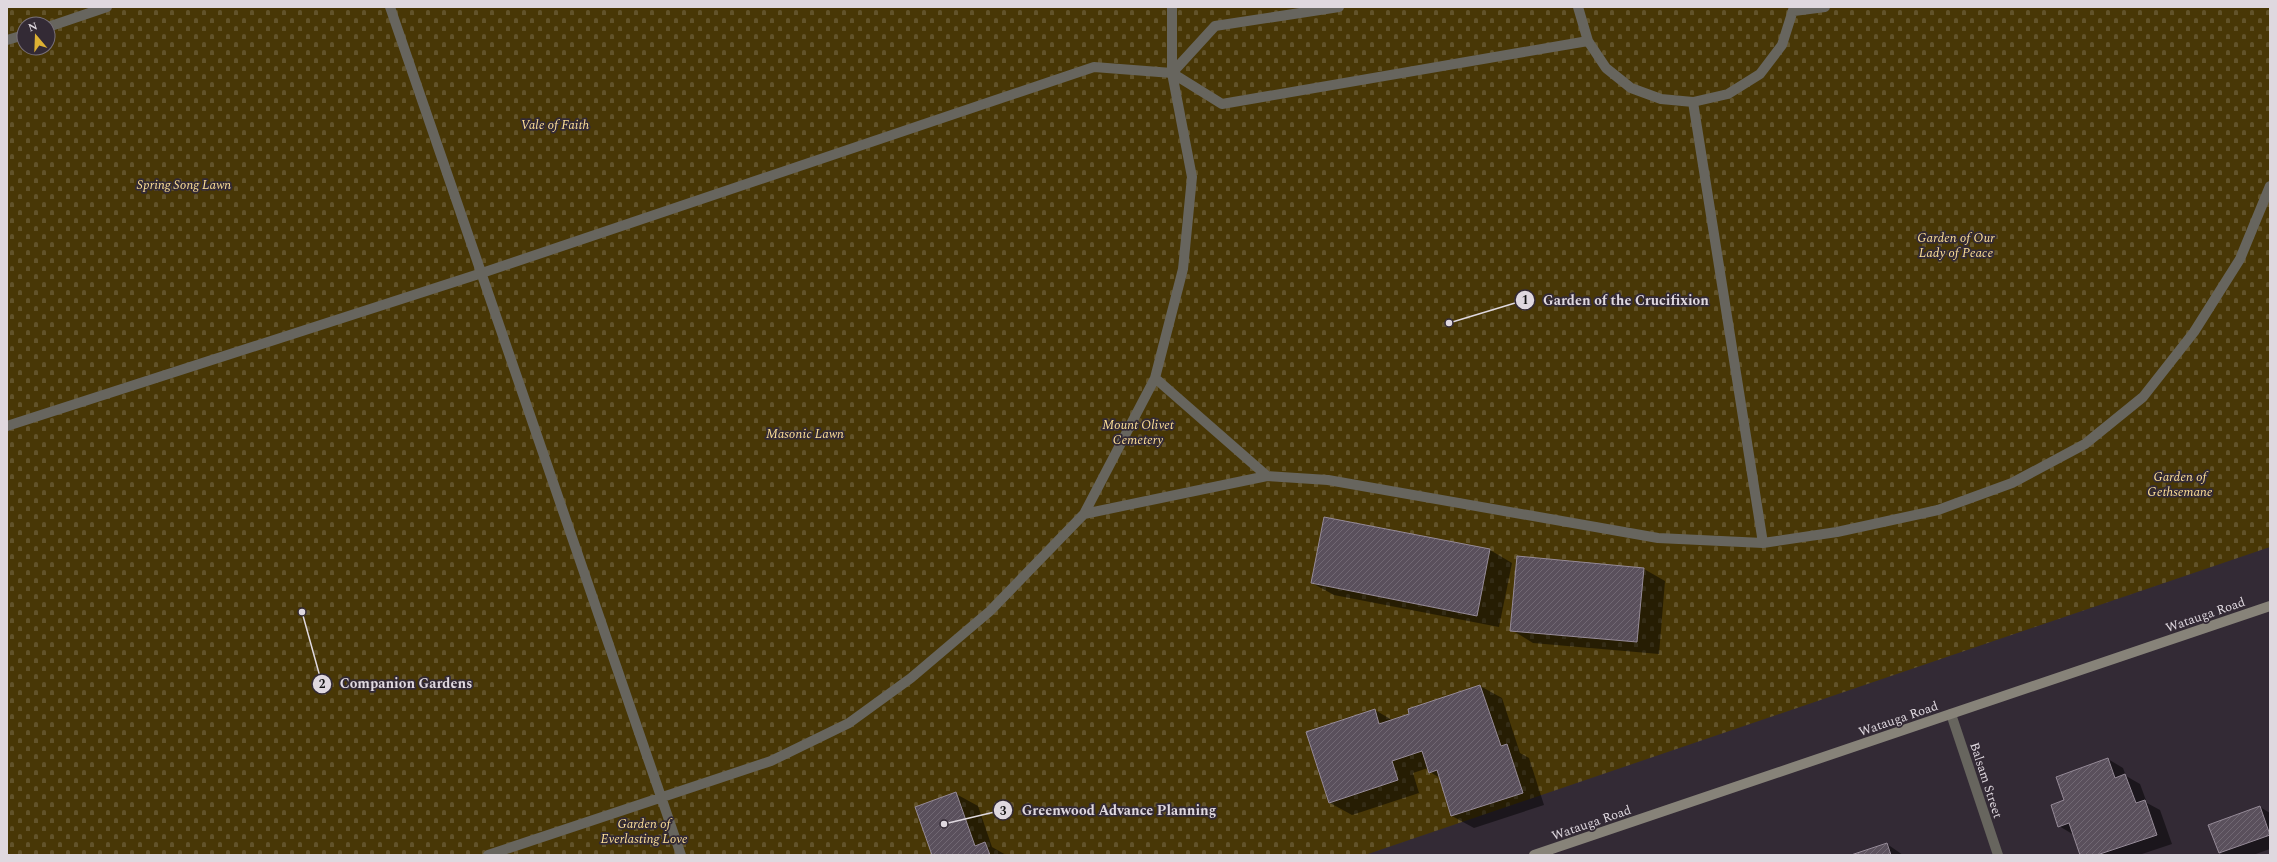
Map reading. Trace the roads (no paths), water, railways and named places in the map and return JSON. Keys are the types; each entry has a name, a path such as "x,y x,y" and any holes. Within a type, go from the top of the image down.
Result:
{"street":[{"path":"56,24 107,7"},
{"path":"390,7 660,798 681,855"},
{"path":"488,855 771,762 849,723 911,678 990,611 1084,514 1155,378 1183,269 1192,177 1172,73 1172,7"},
{"path":"1172,73 1215,26 1340,7"},
{"path":"1578,7 1588,42 1606,68 1632,88 1661,99 1693,102 1728,94 1760,74 1782,46 1794,9 1825,7"},
{"path":"7,426 482,273 1094,67 1172,73 1222,104 1588,42"},
{"path":"1693,102 1763,543"},
{"path":"1084,514 1267,476 1328,480 1658,538 1763,543 1837,532 1938,510 2012,483 2085,444 2143,397 2194,332 2240,259 2270,186"},
{"path":"1155,378 1267,476"},
{"name":"Watauga Road","path":"1534,855 2270,606"},
{"name":"Balsam Street","path":"1951,714 1998,855"}],"place":[{"name":"Garden of the Crucifixion","path":"1449,323"},
{"name":"Companion Gardens","path":"302,612"},
{"name":"Greenwood Advance Planning","path":"944,824"}],"park label":[{"name":"Vale of Faith","path":"555,124"},
{"name":"Spring Song Lawn","path":"184,184"},
{"name":"Garden of Our Lady of Peace","path":"1956,244"},
{"name":"Mount Olivet Cemetery","path":"1138,432"},
{"name":"Masonic Lawn","path":"805,433"},
{"name":"Garden of Gethsemane","path":"2180,484"},
{"name":"Garden of Everlasting Love","path":"644,830"}]}
